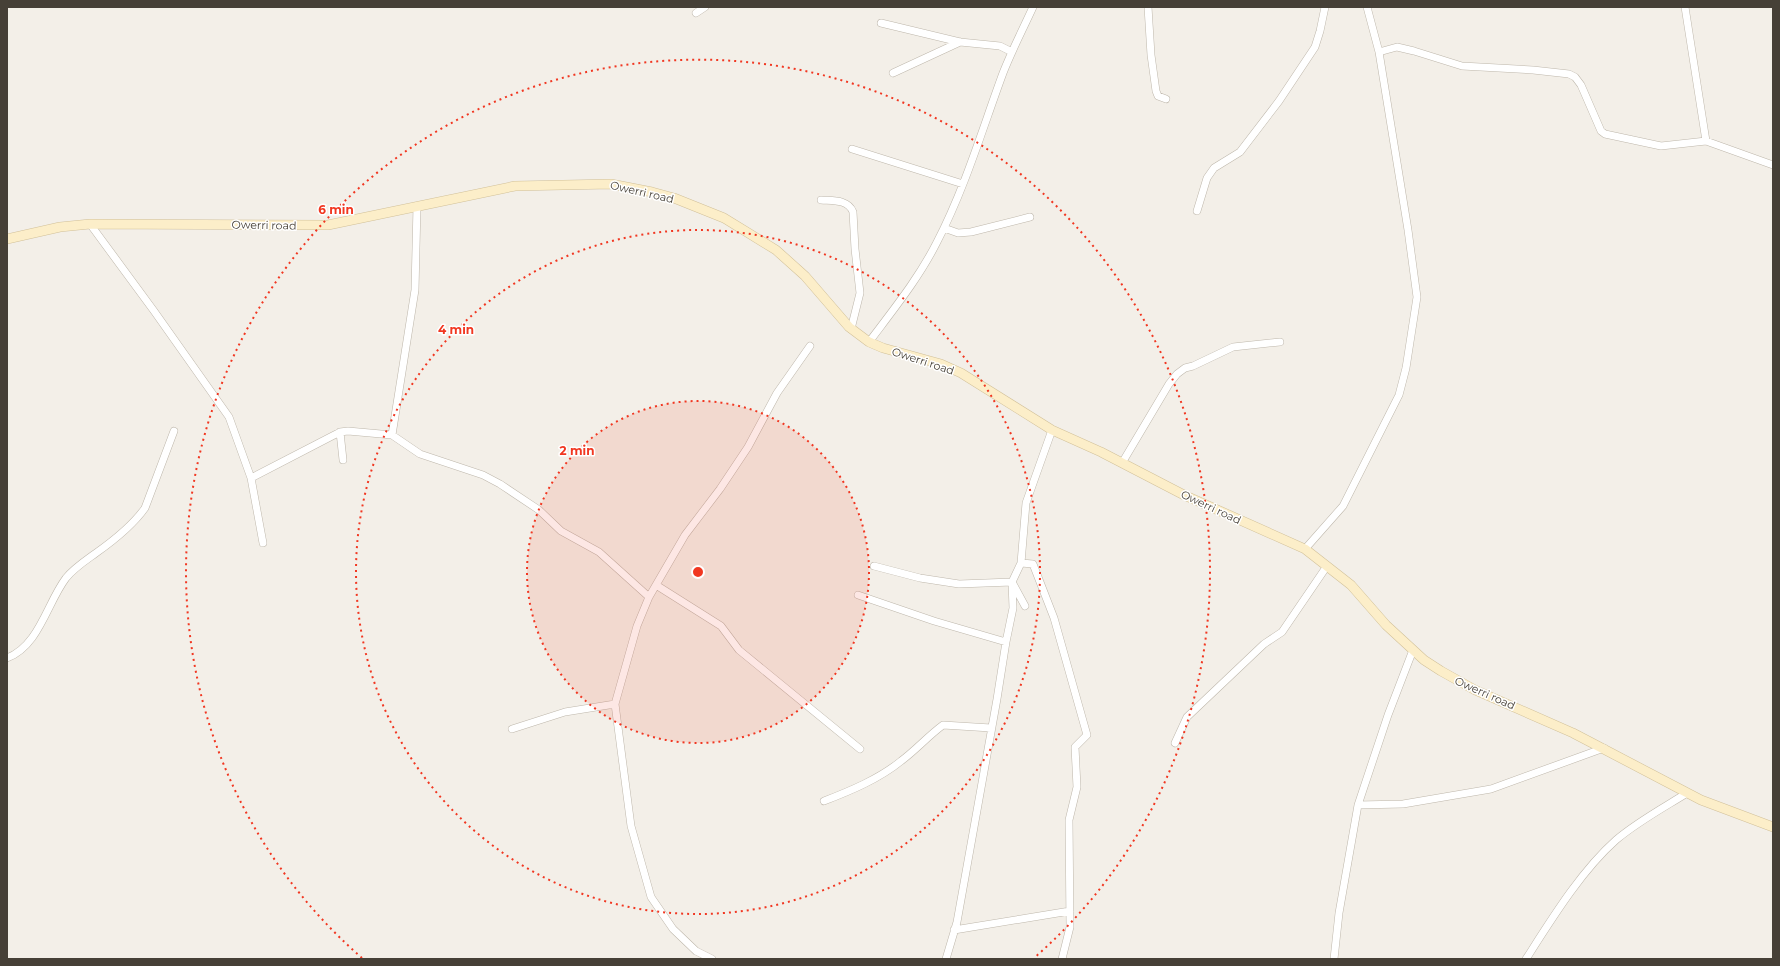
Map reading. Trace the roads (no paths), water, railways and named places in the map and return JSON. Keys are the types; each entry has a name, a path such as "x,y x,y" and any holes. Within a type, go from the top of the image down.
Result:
{"main road":[{"name":"Owerri road","path":"7,239 60,228 90,224 328,225 514,186 611,184 652,192 701,208 724,218 776,250 805,276 851,329 869,342 883,348 941,364 961,373 1052,430 1122,463 1184,495 1305,549 1351,585 1386,625 1413,650 1441,672 1604,748 1686,793 1717,807 1773,827"}],"street":[{"path":"696,13 705,7"},
{"path":"869,342 906,294 944,228 963,184 1012,52 1033,7"},
{"path":"1148,7 1151,55 1156,91 1158,96 1166,99"},
{"path":"1197,211 1206,178 1214,168 1240,152 1279,101 1314,47 1320,31 1325,7"},
{"path":"1305,549 1343,506 1399,395 1406,368 1416,308 1417,297 1408,230 1379,52 1367,7"},
{"path":"1685,7 1706,141"},
{"path":"881,23 960,42 1000,46 1012,52"},
{"path":"893,73 960,42"},
{"path":"1379,52 1397,47 1462,66 1533,70 1569,74 1575,77 1581,85 1601,131 1605,134 1661,146 1706,141 1773,165"},
{"path":"852,149 963,184"},
{"path":"821,200 837,201 846,204 853,212 855,249 860,292 851,329"},
{"path":"392,434 415,290 417,206"},
{"path":"944,228 958,233 971,232 1030,216"},
{"path":"90,224 229,417 250,478 263,543"},
{"path":"1122,463 1169,384 1177,374 1233,347 1280,342"},
{"path":"712,959 696,951 673,929 651,897 630,826 615,704 637,626 649,597 685,535 720,489 748,447 777,393 810,346"},
{"path":"946,959 957,922 991,728 998,699 1006,642 1013,608 1012,582 1021,563 1026,503 1052,430"},
{"path":"7,658 18,651 33,636 65,579 73,570 98,552 145,508 174,431"},
{"path":"250,478 340,432 348,431 392,434 420,454 483,475 500,484 539,510 561,531 600,552 649,597"},
{"path":"340,432 343,460"},
{"path":"1021,563 1033,564 1054,618 1087,735 1075,747 1077,787 1069,820 1070,927 1062,959"},
{"path":"874,566 920,578 959,584 1012,582"},
{"path":"1175,743 1187,717 1264,644 1282,632 1327,566"},
{"path":"1012,582 1026,606"},
{"path":"656,585 721,626 739,650 860,749"},
{"path":"858,595 934,621 1006,642"},
{"path":"1334,959 1339,913 1358,805 1388,715 1413,650"},
{"path":"512,729 565,712 615,704"},
{"path":"824,801 855,789 900,762 930,734 943,725 991,728"},
{"path":"1358,805 1404,804 1491,789 1604,748"},
{"path":"1526,959 1565,900 1595,862 1616,840 1643,820 1686,793"},
{"path":"954,930 1070,911"}]}
